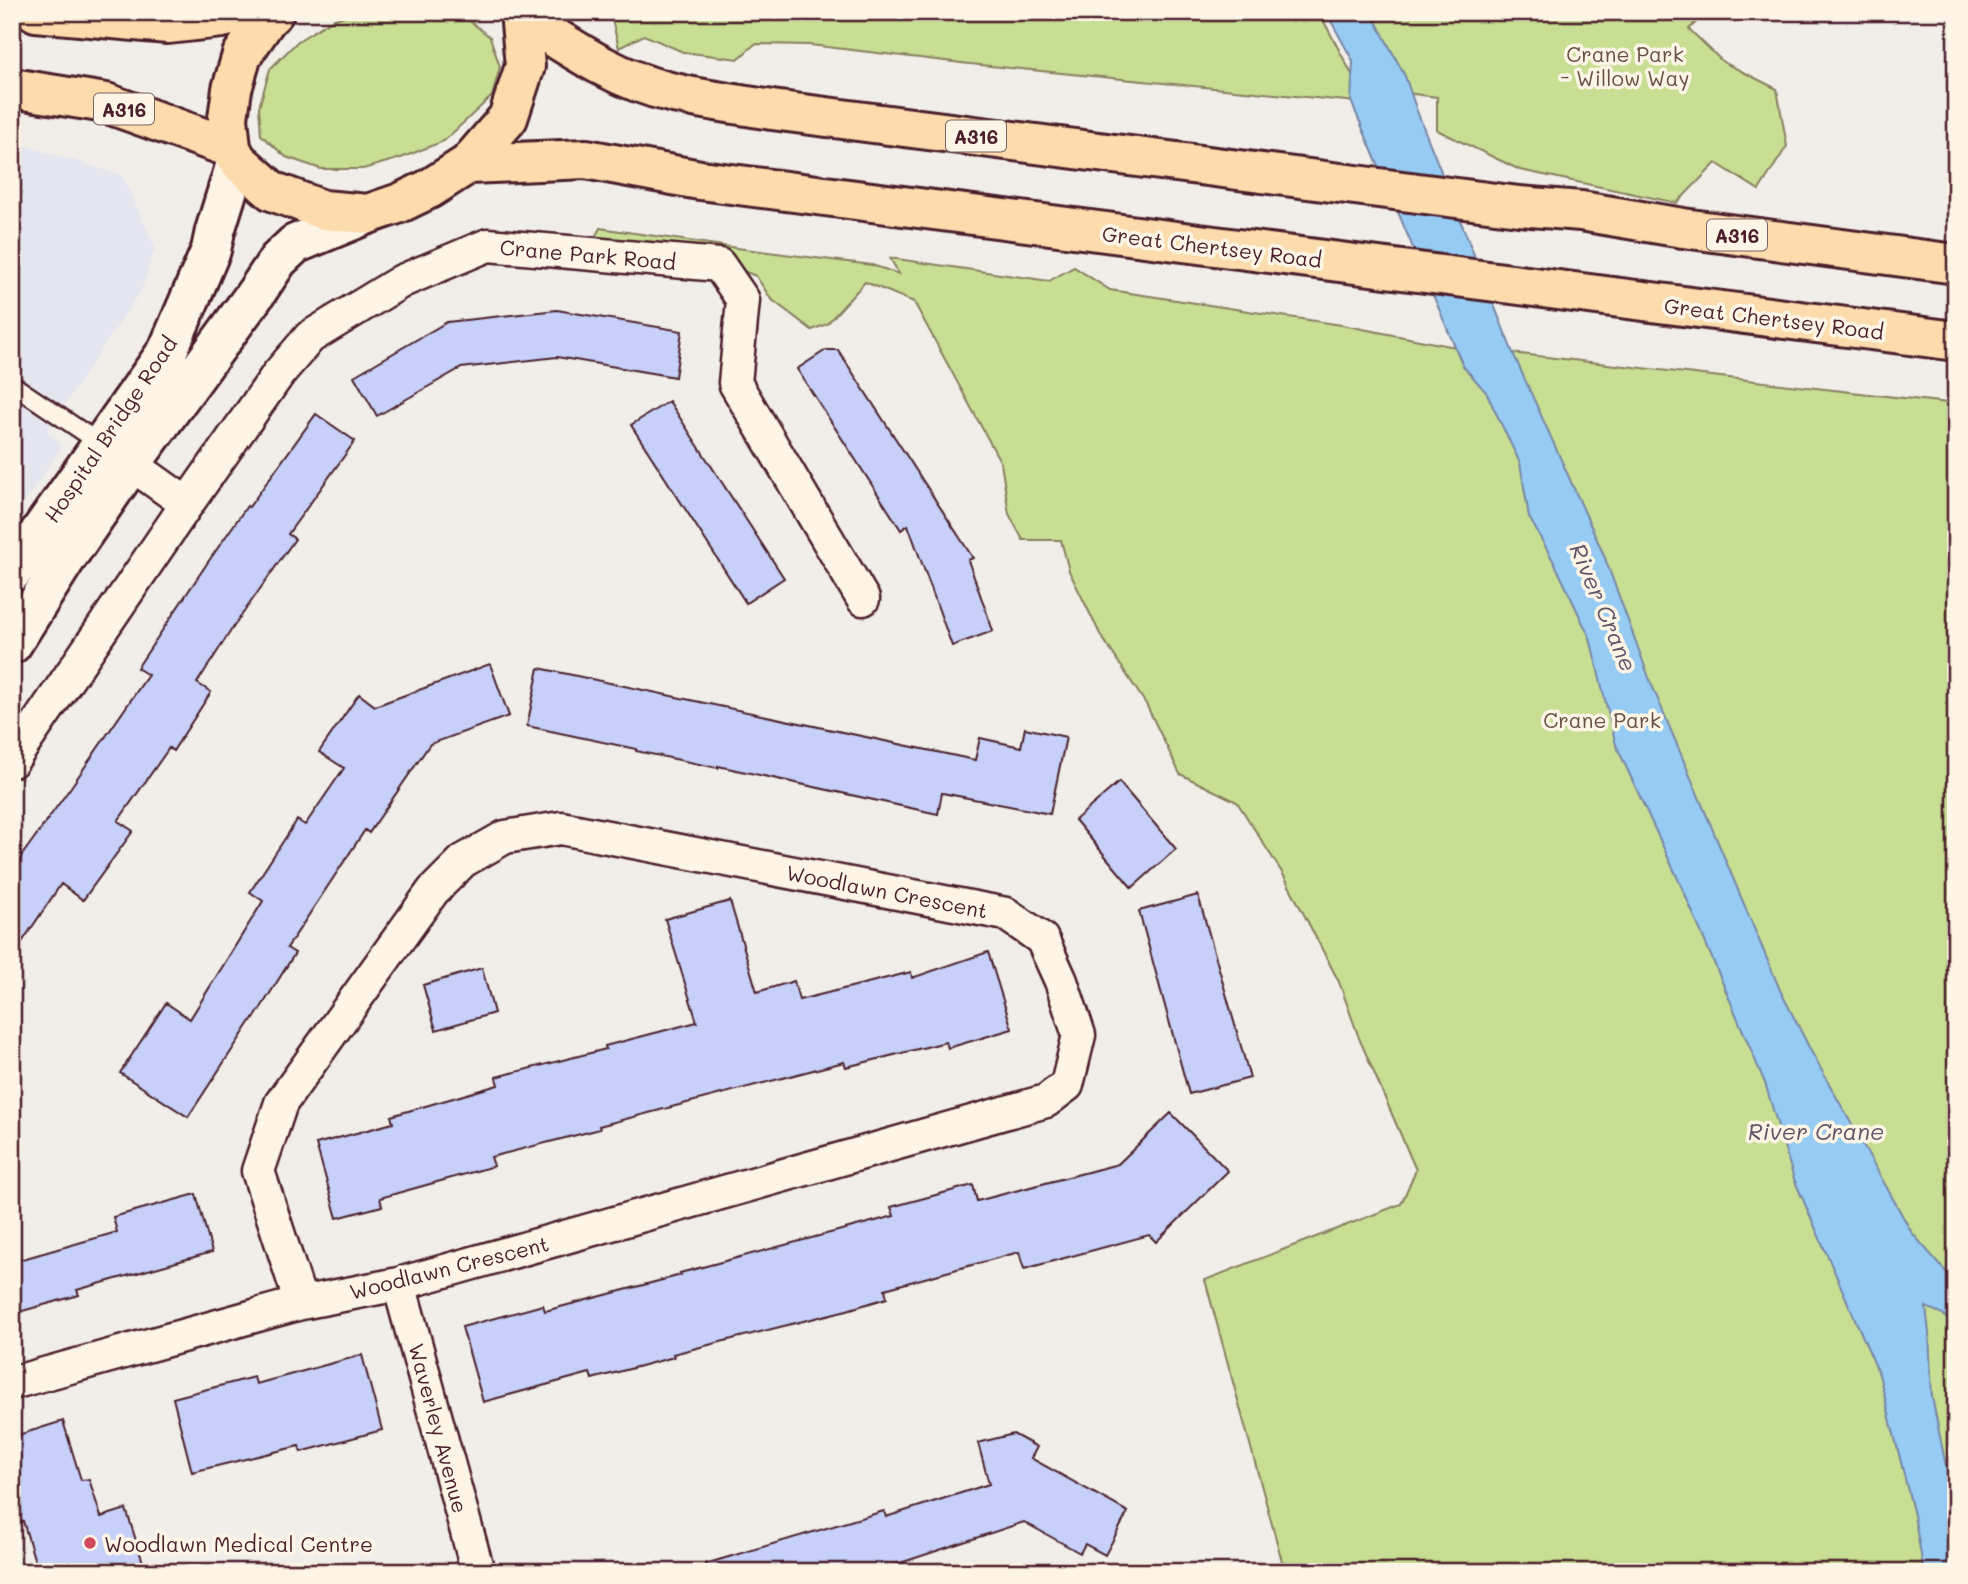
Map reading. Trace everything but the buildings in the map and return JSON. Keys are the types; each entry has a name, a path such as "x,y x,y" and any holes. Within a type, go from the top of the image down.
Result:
{"highway":[{"path":"36,12 168,24 222,18 247,12"},
{"path":"234,154 228,118 230,99 242,55 274,12"},
{"name":"A316","path":"12,88 106,103 234,154 272,191 324,210 368,214 429,189 468,164 508,118 525,66 521,14"},
{"name":"A316","path":"521,14 569,47 603,66 669,92 786,111 1519,206 1581,211 1696,230 1956,264"},
{"name":"Great Chertsey Road","path":"468,164 586,159 700,180 1956,341"}],"main road":[{"name":"Hospital Bridge Road","path":"12,572 168,350 211,250 234,154"},
{"name":"Hospital Bridge Road","path":"12,644 65,560 102,445 256,293 278,260 295,244 368,214"}],"street":[{"name":"Crane Park Road","path":"187,504 279,373 310,337 402,281 488,245 719,265 743,300 735,383 863,599"},
{"name":"Hospital Bridge Road","path":"102,445 187,504"},
{"path":"12,761 187,504"},
{"name":"Woodlawn Crescent","path":"12,1383 300,1303 399,1284 1046,1101 1067,1085 1079,1035 1061,981 1042,939 1006,914 588,833 561,828 506,837 463,861 433,891 281,1103 258,1171 300,1303"},
{"name":"Waverley Avenue","path":"399,1284 478,1572"}],"lane":[{"path":"12,384 102,445"}],"shaded area":[{"path":"12,142 122,175 155,247 142,289 47,431 62,446 12,521"}],"green space":[{"path":"357,12 448,12 465,17 490,37 500,67 492,96 444,141 401,158 363,169 321,169 286,157 261,135 259,107 270,69 298,41 332,20"},
{"path":"610,12 1319,12 1367,103 970,64 810,45 755,44 738,59 683,52 644,35 619,48"},
{"name":"Crane Park - Willow Way","path":"1372,12 1707,12 1689,29 1723,62 1777,89 1787,146 1759,190 1716,163 1677,203 1520,170 1437,130 1437,97 1405,93"},
{"name":"Crane Park","path":"600,228 872,265 899,274 890,258 1049,281 1074,267 1110,290 1342,325 1450,346 1956,404 1956,1572 1285,1572 1205,1280 1401,1204 1416,1170 1359,1038 1339,982 1283,874 1237,802 1180,774 1146,704 1100,634 1069,571 1061,540 1023,540 1009,514 1001,463 914,302 865,282 827,324 812,330 771,299 756,276 728,265 591,244"}],"water":[{"name":"River Crane","path":"1326,12 1371,12 1405,76 1513,353 1603,553 1651,683 1780,990 1912,1233 1946,1272 1956,1278 1956,1330 1943,1314 1926,1307 1932,1397 1956,1516 1956,1572 1924,1572 1914,1515 1879,1374 1794,1179 1765,1083 1684,892 1616,745 1590,638 1529,517 1520,463 1486,392 1463,366 1351,101 1353,61"}],"place":[{"name":"Woodlawn Medical Centre","path":"90,1543"}]}
